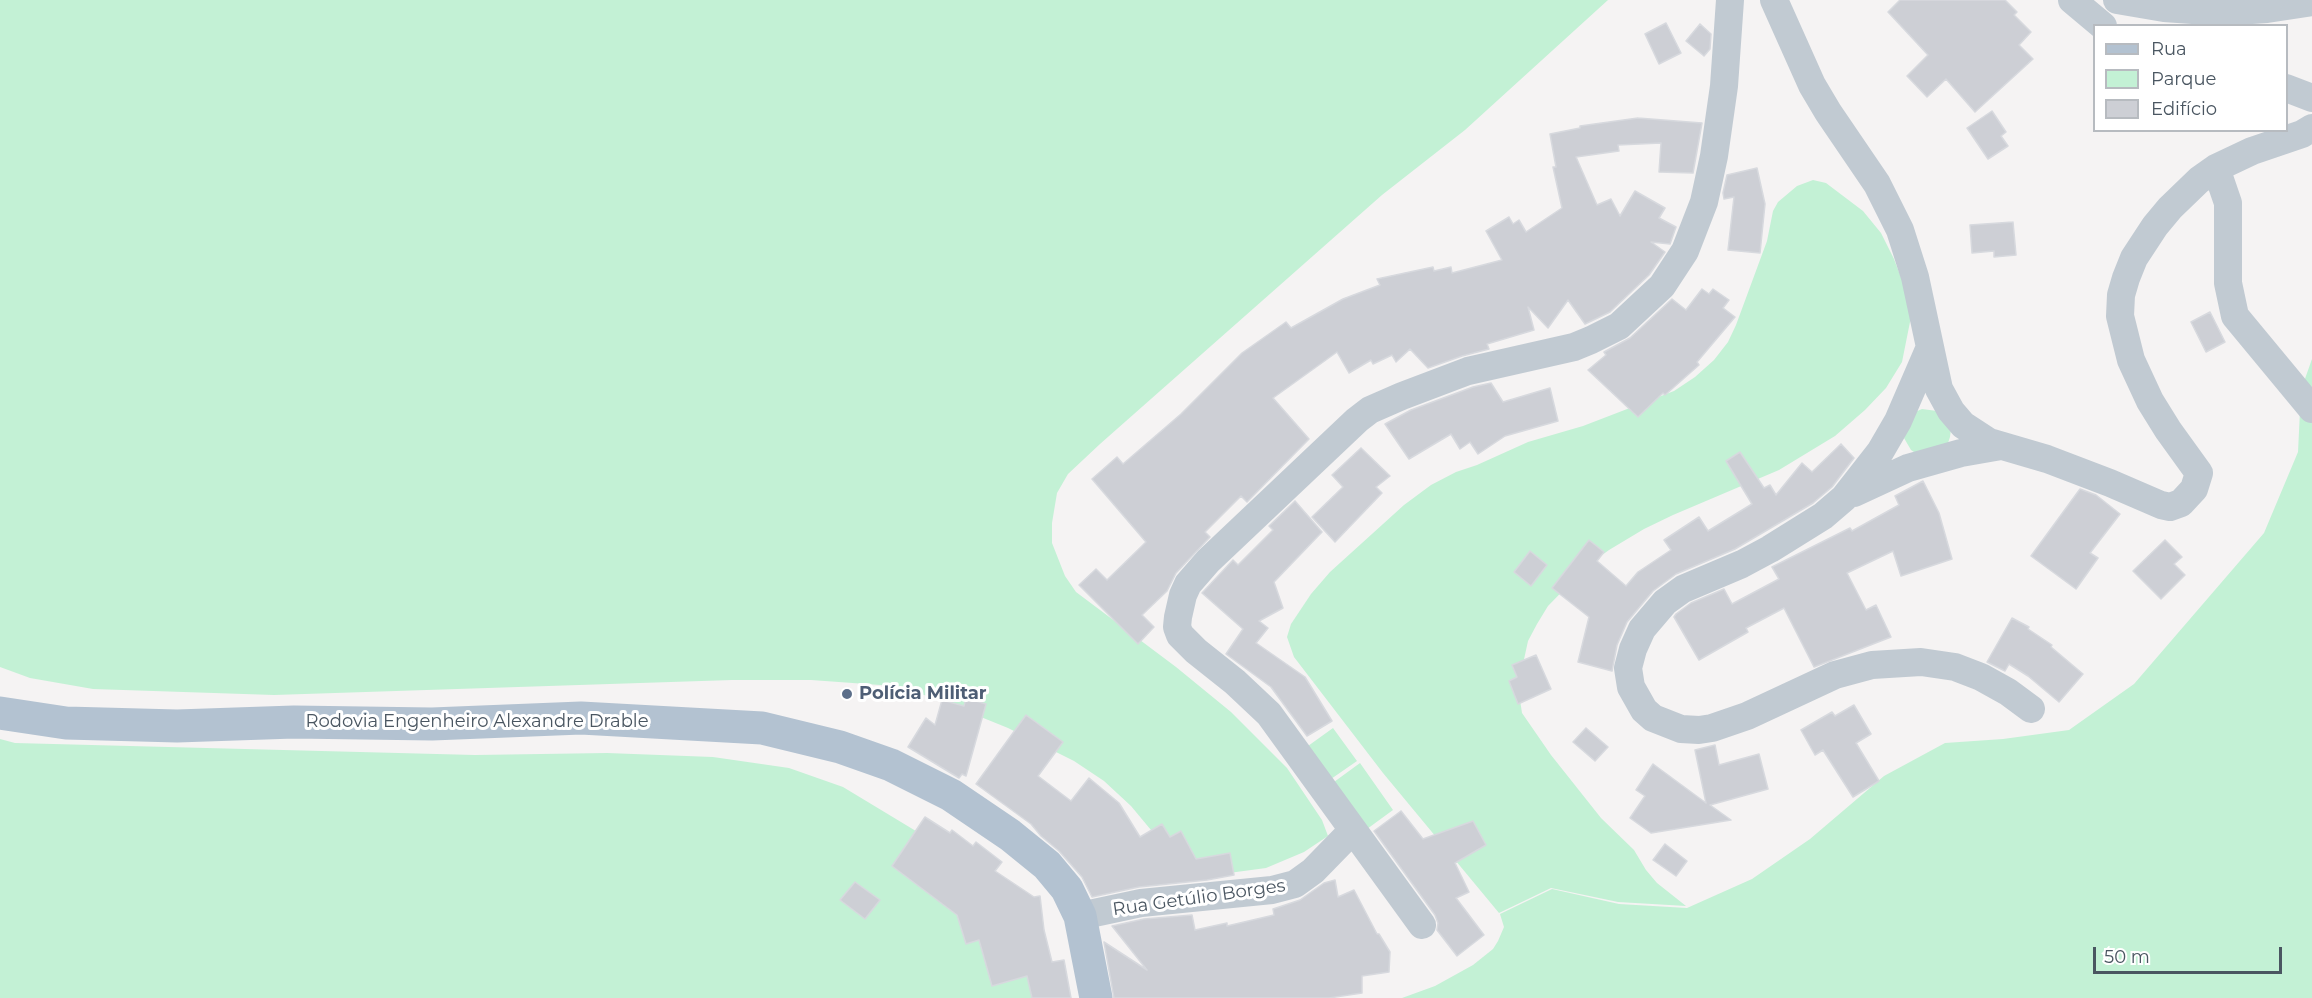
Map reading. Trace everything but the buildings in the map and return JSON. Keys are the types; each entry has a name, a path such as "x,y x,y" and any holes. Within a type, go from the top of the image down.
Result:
{"main road":[{"name":"Rodovia Engenheiro Alexandre Drable","path":"0,713 66,723 177,726 294,722 432,724 581,718 762,728 840,747 891,765 951,795 1032,852 1057,876 1067,889 1080,916 1096,998"}],"street":[{"path":"1422,925 1346,836 1269,714 1180,635 1177,627 1178,617 1188,584 1197,571 1228,541 1370,410 1468,371 1574,347 1619,326 1647,302 1677,266 1693,233 1704,202 1714,156 1724,86 1730,0"},
{"path":"1774,0 1812,85 1877,184 1900,230 1913,268 1939,389 1951,411 1970,430 1989,442 2110,483 2161,505 2170,507 2181,504 2194,489 2199,478 2197,468 2168,430 2150,400 2131,360 2122,328 2121,295 2134,258 2155,226 2186,191 2216,168 2252,151 2302,134 2312,128"},
{"path":"2072,0 2101,24"},
{"path":"2117,0 2164,8 2221,12 2267,9 2312,2"},
{"path":"2288,89 2312,98"},
{"path":"2216,168 2228,203 2228,283 2235,316 2312,409"},
{"path":"1930,347 1898,421 1880,452 1844,498 1823,516 1770,549 1742,564 1683,589 1656,611 1642,629 1633,649 1628,668 1631,687 1644,710 1662,723 1682,729 1712,728 1747,716 1835,675 1872,666 1908,661 1955,667 1981,677 2008,692 2031,709"},
{"path":"1844,498 1908,468 1961,453 2006,448"},
{"name":"Rua Getúlio Borges","path":"1080,916 1141,903 1272,890 1295,884 1313,871 1346,836"}],"green space":[{"path":"0,0 1608,0 1465,130 1382,195 1100,444 1068,474 1057,493 1052,523 1052,543 1065,576 1076,592 1176,667 1231,712 1287,768 1322,820 1328,836 1304,852 1266,868 1214,875 1156,836 1131,806 1104,781 1074,761 1008,728 934,698 894,686 811,680 732,680 274,695 93,689 30,678 0,667"},
{"path":"1813,180 1826,183 1863,211 1881,233 1894,259 1905,288 1911,317 1902,362 1886,388 1835,436 1779,470 1644,529 1587,566 1548,606 1537,624 1528,641 1518,687 1522,713 1551,755 1601,818 1634,850 1657,883 1686,906 1618,902 1551,888 1499,913 1383,773 1294,657 1287,637 1291,624 1311,594 1330,572 1404,505 1431,485 1528,442 1583,426 1674,391 1695,377 1714,360 1728,342 1767,241 1773,211 1778,202 1797,186"},
{"path":"2312,359 2312,998 1402,998 1435,986 1473,965 1493,949 1498,941 1504,927 1500,914 1552,889 1619,904 1687,908 1752,879 1810,839 1884,776 1945,743 2003,739 2069,730 2134,684 2264,533 2298,452 2301,390"},
{"path":"1922,409 1937,411 1951,429 1948,443 1917,454 1911,450 1904,438 1915,412"},
{"path":"1333,728 1357,761 1331,779 1308,746"},
{"path":"0,739 15,743 475,755 607,753 713,757 789,768 843,787 949,851 1029,974 1032,998 0,998"},
{"path":"1360,763 1393,810 1367,829 1334,782"}],"place":[{"name":"Polícia Militar","path":"847,694"}]}
